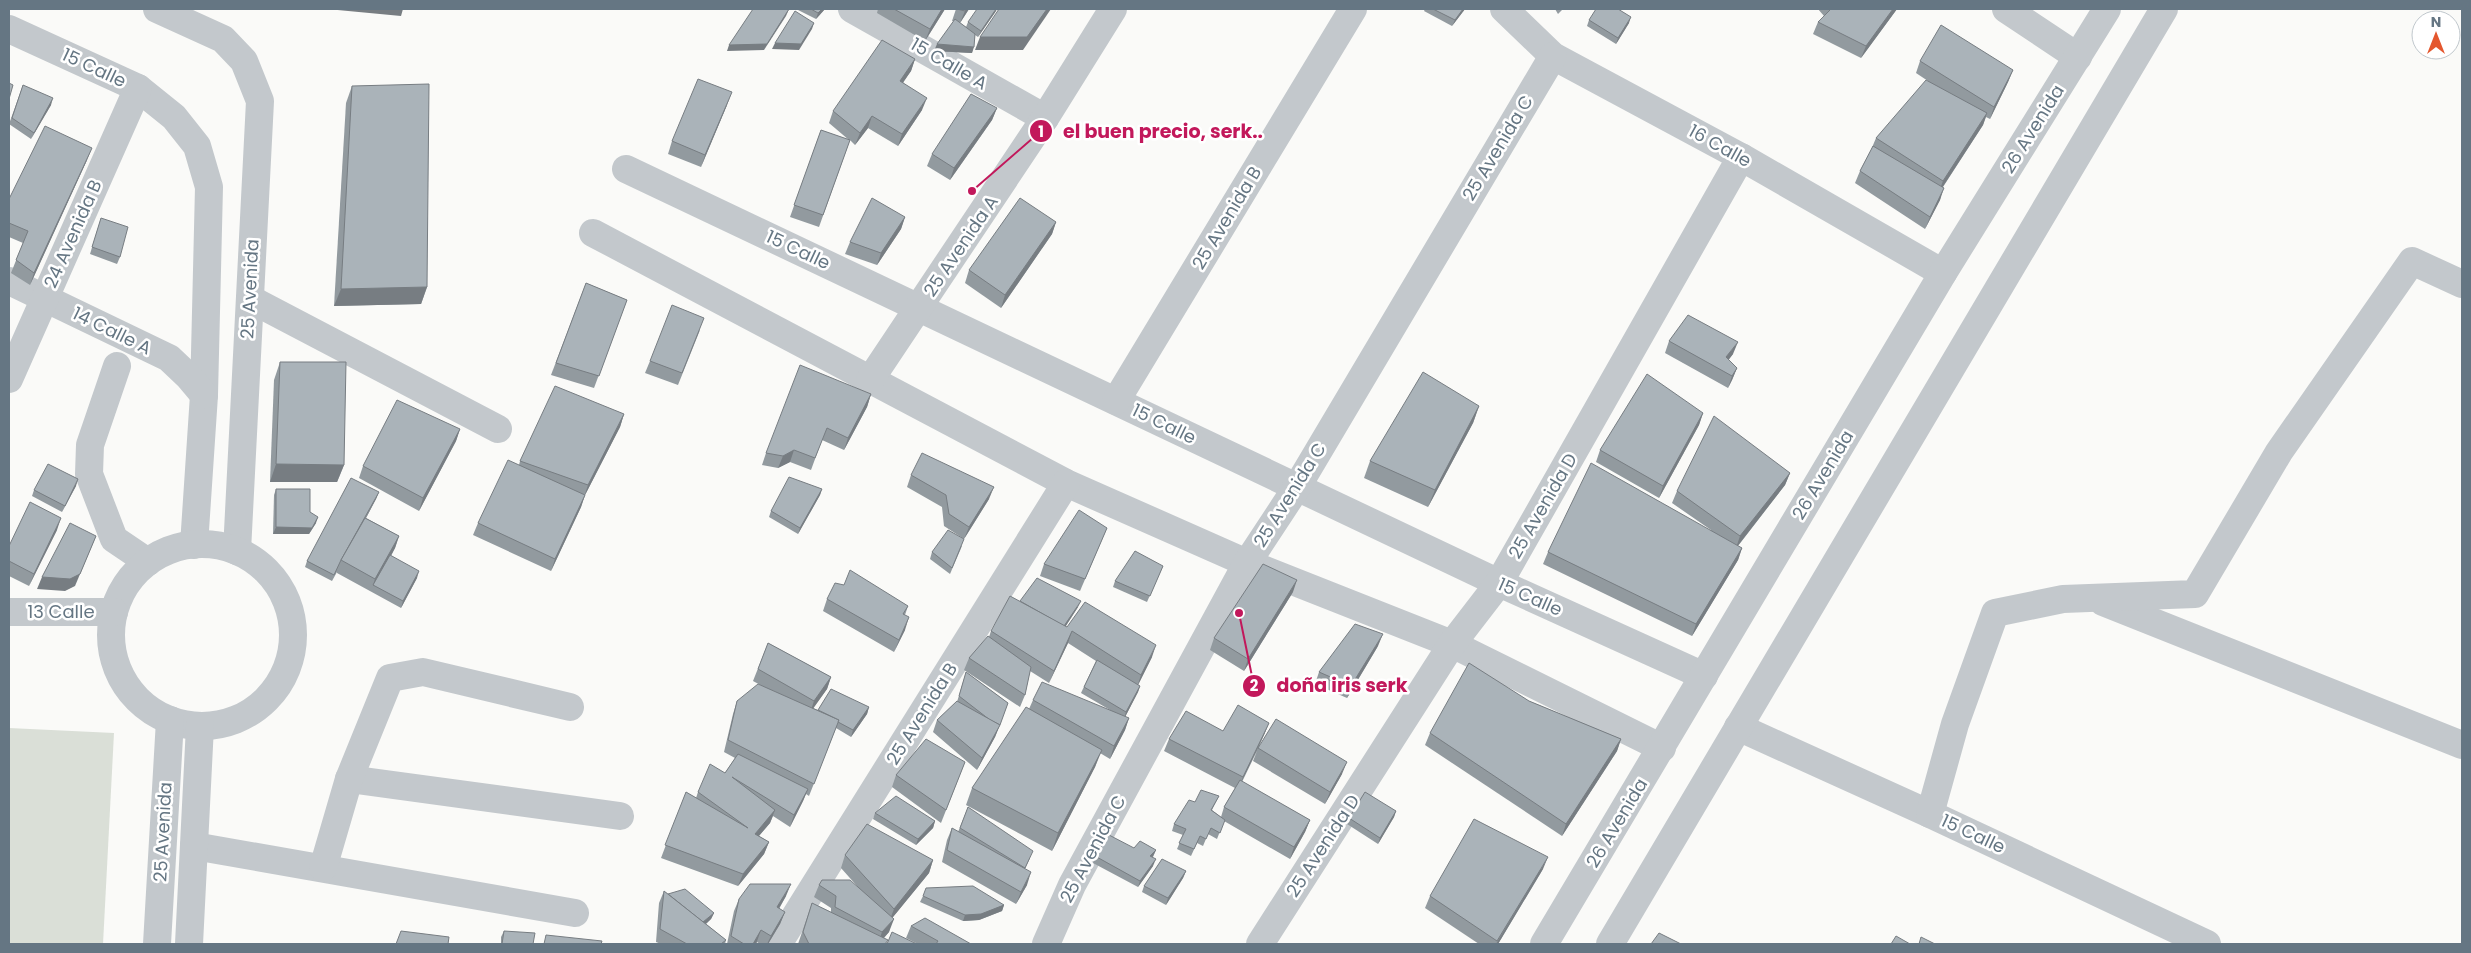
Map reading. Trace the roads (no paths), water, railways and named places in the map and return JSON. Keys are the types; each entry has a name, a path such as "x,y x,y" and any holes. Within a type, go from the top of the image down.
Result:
{"street":[{"name":"15 Calle A","path":"852,9 1046,118"},
{"name":"25 Avenida A","path":"870,380 1046,118 1113,9"},
{"name":"25 Avenida B","path":"1116,401 1353,9"},
{"name":"16 Calle","path":"1504,9 1553,56 1741,157 1943,273"},
{"path":"2006,9 2078,57"},
{"name":"26 Avenida","path":"1544,944 1943,273 2107,9"},
{"path":"1610,944 2164,9"},
{"name":"25 Avenida","path":"166,11 223,39 244,61 260,101 237,551"},
{"name":"15 Calle","path":"9,28 138,88 174,116 197,146 209,187 204,395"},
{"name":"25 Avenida C","path":"1046,944 1072,884 1247,563 1297,487 1553,56"},
{"name":"24 Avenida B","path":"9,380 138,88"},
{"name":"25 Avenida D","path":"1260,944 1452,644 1499,583 1741,157"},
{"name":"15 Calle","path":"626,168 1499,583 1704,676"},
{"path":"593,233 1066,483 1247,563 1452,644 1662,748"},
{"path":"1930,814 1955,724 1995,613 2063,599 2195,594 2279,452 2412,261 2462,284"},
{"name":"14 Calle A","path":"9,281 168,358 204,395"},
{"path":"250,300 498,429"},
{"path":"117,366 90,445 89,474 114,539 148,562"},
{"path":"194,545 204,395"},
{"name":"25 Avenida B","path":"778,944 1066,483"},
{"path":"194,545 223,547 237,551 261,566 279,587 286,599 293,626 291,653 281,680 264,702 253,710 228,722 200,726 170,720 144,705 123,682 111,648 114,612 123,590 148,562 169,551 194,545"},
{"path":"2093,598 2462,745"},
{"name":"13 Calle","path":"9,612 114,612"},
{"path":"323,868 349,779 390,678 423,672 570,707"},
{"name":"25 Avenida","path":"157,944 170,720"},
{"name":"25 Avenida","path":"189,944 200,726"},
{"name":"15 Calle","path":"1738,727 1930,814 2207,944"},
{"path":"349,779 620,816"},
{"path":"194,846 575,913"}],"place":[{"name":"el buen precio, serk..","path":"972,191"},
{"name":"doña iris serk","path":"1239,613"}]}
